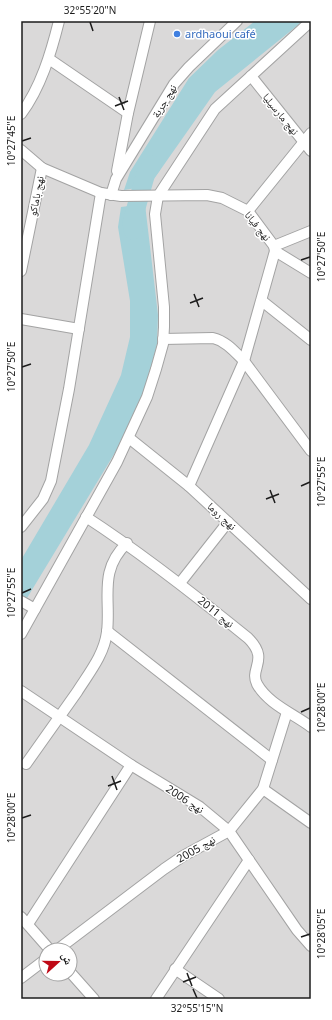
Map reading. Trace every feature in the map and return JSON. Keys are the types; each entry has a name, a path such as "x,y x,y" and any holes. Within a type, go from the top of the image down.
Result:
{"street":[{"path":"21,114 36,91 48,59 59,21"},
{"path":"116,179 128,113 150,21"},
{"name":"نهج جربة","path":"111,195 116,179 174,84 189,67 237,21"},
{"path":"21,634 29,606 86,517 129,438 147,398 163,339 164,307 153,196 215,109 311,21"},
{"path":"48,59 128,113"},
{"name":"نهج مارسيليا","path":"250,76 311,151"},
{"path":"248,211 311,133"},
{"name":"نهج فيانا","path":"21,150 42,168 101,193 111,195 153,196 207,195 222,198 248,211 274,248 311,273"},
{"name":"نهج باماكو","path":"21,271 42,168"},
{"path":"21,527 43,499 51,481 79,329 101,193"},
{"path":"189,486 244,361 262,301 274,248 311,231"},
{"path":"262,301 311,340"},
{"path":"21,319 79,329"},
{"path":"163,339 214,338 232,349 244,361 311,451"},
{"name":"نهج روما","path":"129,438 189,486 311,599"},
{"name":"نهج 2011","path":"86,517 127,543 180,583 254,645 259,656 256,677 257,684 267,696 287,712 310,725"},
{"path":"180,583 228,522"},
{"path":"26,764 97,662 104,648 107,632 106,591 112,562 116,553 127,543"},
{"path":"107,632 272,760"},
{"name":"نهج 2006","path":"21,691 131,765 200,807 229,831 297,930 311,946"},
{"name":"نهج 2005","path":"68,942 170,864 229,831 263,789 287,712"},
{"path":"28,924 131,765"},
{"path":"263,789 311,823"},
{"path":"156,999 249,860"},
{"path":"21,917 43,942"},
{"path":"21,978 38,965"},
{"path":"175,969 219,999"},
{"path":"78,981 94,999"}],"shaded area":[{"path":"21,21 311,21 311,999 21,999"}],"water":[{"path":"255,21 303,21 215,92 149,186 124,190 130,172 189,78 218,50"},
{"path":"145,204 158,315 157,344 144,394 122,441 21,608 21,560 89,445 121,375 130,337 130,301 118,227 121,207"}],"waterway":[{"path":"133,230 132,222 146,173 152,165"}],"place":[{"name":"ardhaoui café","path":"177,34"}]}
